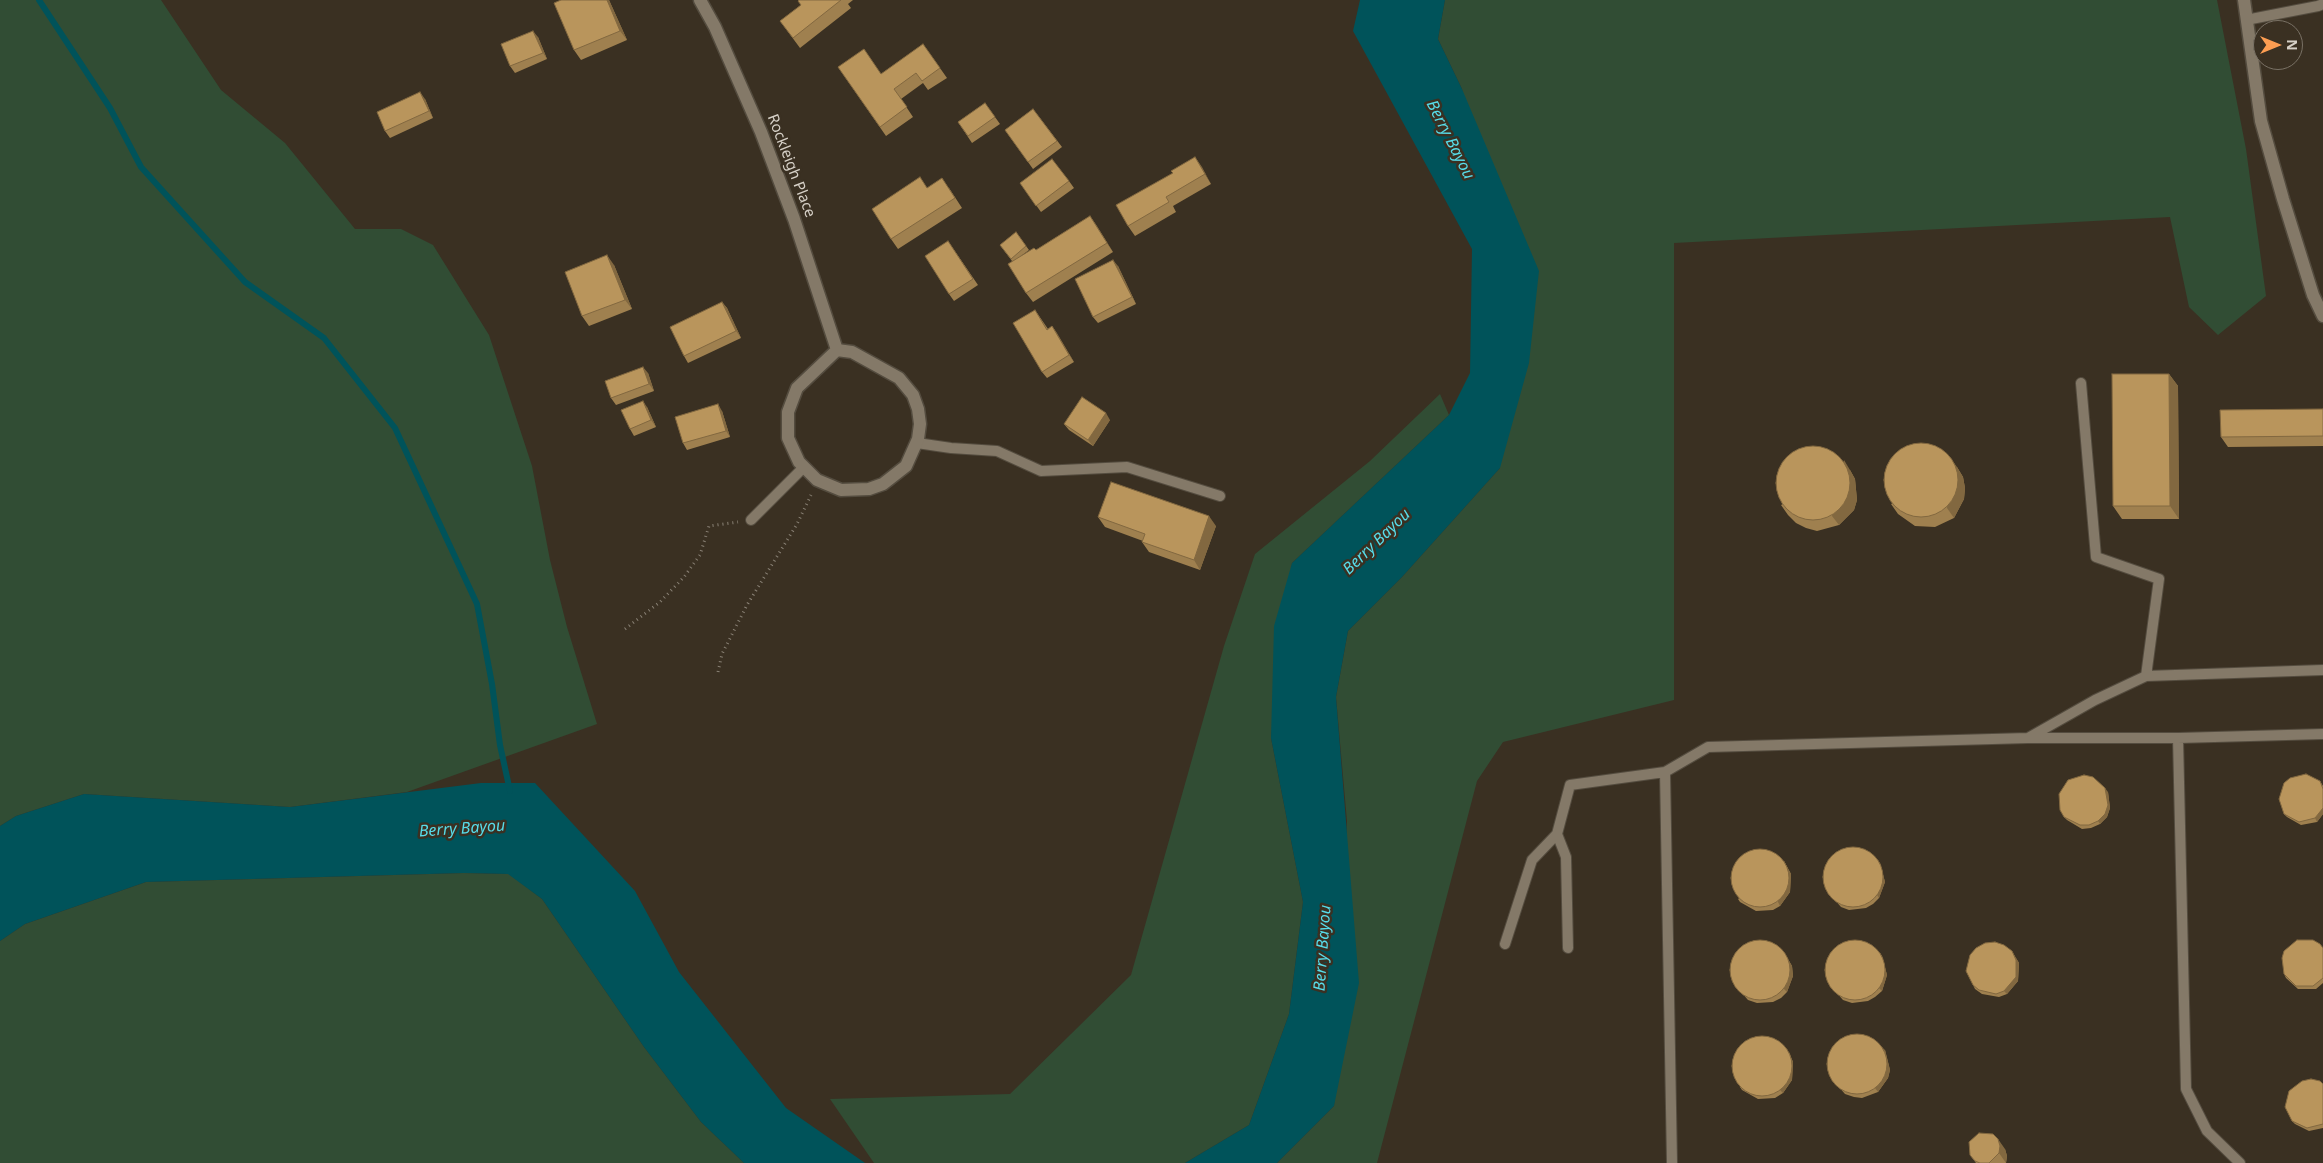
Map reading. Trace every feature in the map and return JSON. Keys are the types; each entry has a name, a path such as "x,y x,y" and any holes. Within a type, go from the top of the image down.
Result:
{"street":[{"name":"Rockleigh Place","path":"700,0 715,27 762,132 794,219 837,350"},
{"path":"2244,0 2262,121 2283,199 2313,295 2323,316"},
{"path":"837,350 852,352 899,378 907,386 913,395 918,409 920,424 917,442 906,466 883,484 854,491 841,490 817,480 803,468 792,451 788,438 788,412 791,400 797,388 837,350"}],"lane":[{"path":"2246,20 2323,4"},
{"path":"2080,383 2096,557 2159,579 2146,676"},
{"path":"917,442 951,448 997,451 1041,471 1127,467 1220,496"},
{"path":"751,520 803,468"},
{"path":"2028,738 2095,700 2146,676 2323,670"},
{"path":"1505,944 1532,860 1557,834 1570,785 1665,772 1708,747 2028,738 2178,738 2323,734"},
{"path":"2178,738 2186,1089 2207,1131 2240,1163"},
{"path":"1665,772 1672,1163"},
{"path":"1557,834 1566,857 1568,948"}],"path":[{"path":"718,672 722,654 747,605 797,524 817,480"},
{"path":"625,629 660,602 684,577 700,555 709,526 751,520"}],"green space":[{"path":"0,0 161,0 221,90 285,143 355,229 401,229 433,245 489,335 532,466 550,560 567,627 597,724 407,792 290,807 84,794 16,816 0,826"},
{"path":"1445,0 2217,0 2246,149 2266,296 2218,335 2189,307 2170,217 1674,243 1674,700 1503,742 1477,781 1377,1163 1277,1163 1334,1106 1347,821 1336,697 1348,631 1402,577 1500,468 1462,89 1438,39"},
{"path":"1440,394 1449,415 1292,563 1271,738 1303,902 1289,1014 1249,1125 1185,1163 874,1163 830,1099 1010,1094 1131,975 1224,646 1255,554 1370,461"},
{"path":"464,873 509,874 542,899 644,1047 701,1122 744,1163 0,1163 0,941 25,924 146,882"}],"water":[{"name":"Berry Bayou","path":"1360,0 1445,0 1438,39 1462,89 1539,271 1529,363 1500,468 1402,577 1348,631 1336,697 1359,983 1334,1106 1277,1163 1185,1163 1249,1125 1289,1014 1303,902 1271,738 1274,626 1292,563 1449,415 1470,373 1472,249 1353,31"},
{"name":"Berry Bayou","path":"481,783 535,783 635,891 679,972 786,1108 865,1163 744,1163 701,1122 644,1047 542,899 508,874 464,873 146,882 25,924 0,941 0,826 16,816 84,794 290,807"}],"building":[{"path":"561,0 607,0 620,31 574,50 554,3"},
{"path":"799,0 841,0 793,38 780,21 801,5"},
{"path":"533,31 543,53 510,66 501,44"},
{"path":"923,44 940,68 922,81 916,73 894,89 907,107 880,127 838,67 864,49 881,74"},
{"path":"420,92 429,111 385,131 377,112"},
{"path":"985,103 995,117 968,136 958,122"},
{"path":"1033,109 1057,141 1028,162 1005,130"},
{"path":"1195,157 1205,174 1166,197 1169,202 1128,226 1116,205 1173,173 1171,171"},
{"path":"1052,159 1069,181 1036,206 1020,183"},
{"path":"920,177 927,188 942,178 955,198 891,239 872,209"},
{"path":"1090,216 1107,243 1026,293 1008,264 1034,248 1036,250"},
{"path":"1016,232 1026,246 1011,259 1000,245"},
{"path":"948,241 973,279 949,294 925,256"},
{"path":"607,255 625,300 582,316 565,272"},
{"path":"1113,260 1132,297 1093,317 1075,279"},
{"path":"722,302 736,331 684,356 670,327"},
{"path":"1035,310 1047,330 1052,326 1069,355 1042,372 1013,323"},
{"path":"643,367 649,384 611,398 605,381"},
{"path":"2112,374 2169,374 2170,506 2113,506"},
{"path":"1082,397 1106,413 1088,440 1064,424"},
{"path":"643,401 651,420 630,429 621,410"},
{"path":"718,404 726,431 683,443 675,417"},
{"path":"2323,409 2323,436 2221,437 2220,410"},
{"path":"1921,443 1942,449 1952,459 1958,480 1952,501 1942,511 1921,517 1900,511 1890,501 1884,480 1890,459 1900,449"},
{"path":"1806,446 1820,446 1834,452 1844,462 1850,476 1848,497 1834,514 1820,520 1806,520 1792,514 1782,504 1776,490 1776,476 1782,462 1792,452"},
{"path":"1111,482 1209,516 1194,560 1142,542 1145,534 1098,517"},
{"path":"2306,774 2320,781 2323,789 2323,808 2315,818 2299,822 2284,814 2279,799 2284,783 2290,778"},
{"path":"2084,775 2093,777 2105,788 2108,805 2105,814 2098,821 2089,825 2080,825 2064,817 2060,810 2059,794 2068,780"},
{"path":"1853,847 1869,852 1874,856 1878,861 1883,877 1878,893 1874,898 1869,902 1853,907 1837,902 1832,898 1828,893 1823,877 1828,861 1832,856 1837,852"},
{"path":"1754,849 1766,849 1776,853 1785,862 1789,884 1781,899 1766,907 1754,907 1744,903 1735,894 1731,884 1731,872 1735,862 1744,853"},
{"path":"1760,940 1776,945 1781,949 1785,954 1790,970 1785,986 1781,991 1776,995 1760,1000 1744,995 1739,991 1735,986 1730,970 1735,954 1739,949 1744,945"},
{"path":"1855,940 1871,945 1876,949 1880,954 1885,970 1880,986 1876,991 1871,995 1855,1000 1839,995 1834,991 1830,986 1825,970 1830,954 1834,949 1839,945"},
{"path":"2297,940 2313,940 2323,948 2323,978 2313,986 2296,986 2284,974 2282,958 2284,951"},
{"path":"1995,942 2004,945 2012,951 2016,960 2016,977 2004,991 1996,994 1979,990 1973,985 1966,971 1970,955 1976,948 1985,943"},
{"path":"1857,1034 1873,1039 1878,1043 1882,1048 1887,1064 1882,1080 1878,1085 1873,1089 1857,1094 1841,1089 1836,1085 1832,1080 1827,1064 1832,1048 1836,1043 1841,1039"},
{"path":"1762,1036 1778,1041 1783,1045 1787,1050 1792,1066 1787,1082 1783,1087 1778,1091 1762,1096 1746,1091 1741,1087 1737,1082 1732,1066 1737,1050 1741,1045 1746,1041"},
{"path":"2311,1079 2320,1081 2323,1084 2323,1124 2307,1128 2292,1121 2285,1107 2289,1091 2302,1081"},
{"path":"1979,1133 1993,1134 1998,1139 1999,1153 1989,1163 1975,1161 1970,1155 1969,1142"}],"waterway":[{"path":"39,0 110,108 141,167 245,282 324,338 395,428 477,604 492,684 500,745 510,791"}]}
